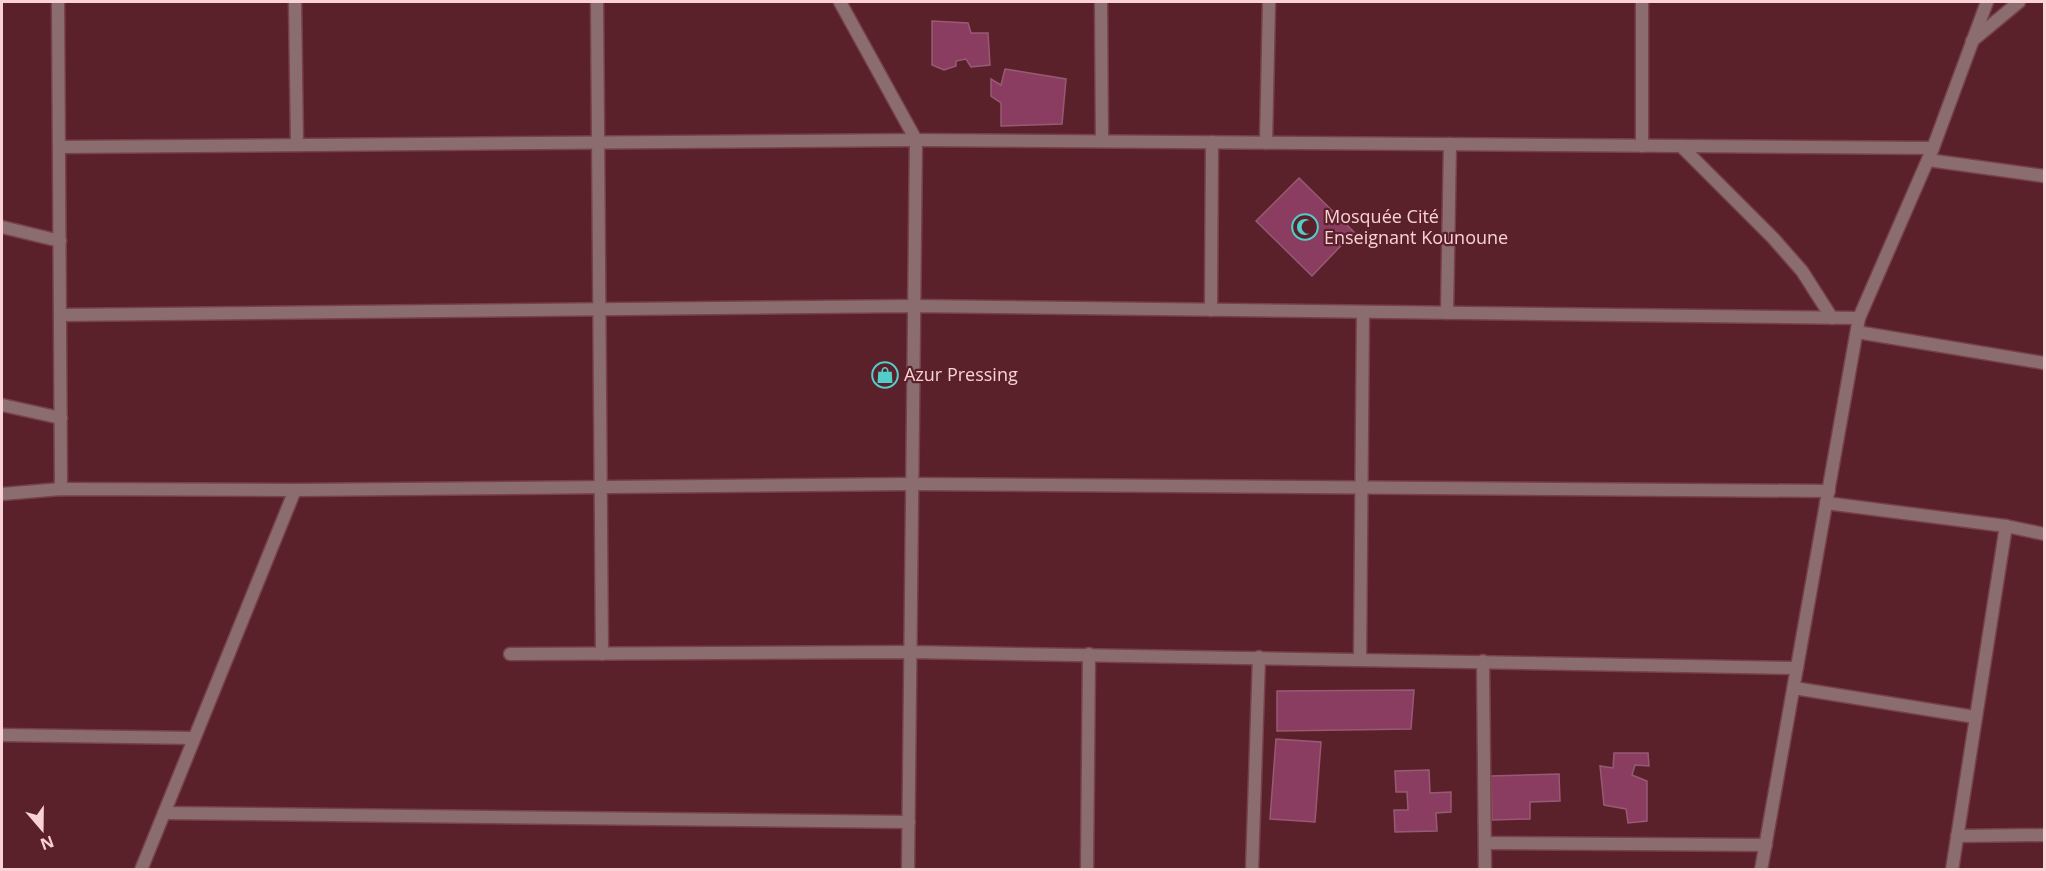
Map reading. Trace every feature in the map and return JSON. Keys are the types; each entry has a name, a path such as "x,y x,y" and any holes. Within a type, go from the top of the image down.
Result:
{"street":[{"path":"58,2 61,489"},
{"path":"296,2 297,145"},
{"path":"597,2 602,654"},
{"path":"840,2 916,140 908,870"},
{"path":"1101,2 1102,141"},
{"path":"1266,143 1269,2"},
{"path":"1642,2 1642,146"},
{"path":"1761,870 1859,318 1931,154 1986,2"},
{"path":"1972,42 2019,2"},
{"path":"59,147 916,140 1681,146 1931,154 2044,176"},
{"path":"1210,310 1212,142"},
{"path":"1447,313 1450,144"},
{"path":"1681,146 1773,238 1802,271 1832,318"},
{"path":"2,227 60,241"},
{"path":"60,315 913,306 1859,318"},
{"path":"1360,659 1363,312"},
{"path":"1857,332 2044,363"},
{"path":"2,405 61,418"},
{"path":"2,494 61,489 295,490 912,484 1362,486 1827,497 2044,534"},
{"path":"141,870 295,490"},
{"path":"1952,870 2006,526"},
{"path":"510,654 910,652 1797,668"},
{"path":"1087,870 1089,654"},
{"path":"1252,870 1259,657"},
{"path":"1484,661 1485,870"},
{"path":"1794,688 1975,717"},
{"path":"2,735 194,738"},
{"path":"164,813 909,822"},
{"path":"1957,836 2044,835"},
{"path":"1485,843 1766,845"}],"building":[{"path":"932,21 968,23 971,33 988,33 990,65 971,67 966,59 956,61 956,66 944,70 932,65"},
{"path":"1005,69 1066,79 1062,124 1001,126 1001,103 991,96 991,79 1001,85"},
{"name":"Mosquée Cité Enseignant Kounoune","path":"1299,178 1354,232 1312,276 1256,221"},
{"path":"1414,690 1411,729 1277,731 1277,691"},
{"path":"1276,739 1321,742 1315,822 1270,819"},
{"path":"1614,753 1648,753 1649,766 1635,765 1632,775 1647,781 1647,821 1628,823 1626,809 1604,805 1600,766 1613,768"},
{"path":"1429,770 1430,793 1451,792 1451,812 1436,813 1437,831 1395,832 1394,810 1408,810 1407,792 1396,792 1395,771"},
{"path":"1559,774 1560,801 1530,802 1530,819 1492,820 1491,776"}],"place":[{"name":"Mosquée Cité Enseignant Kounoune","path":"1305,227"},
{"name":"Azur Pressing","path":"885,375"}]}
